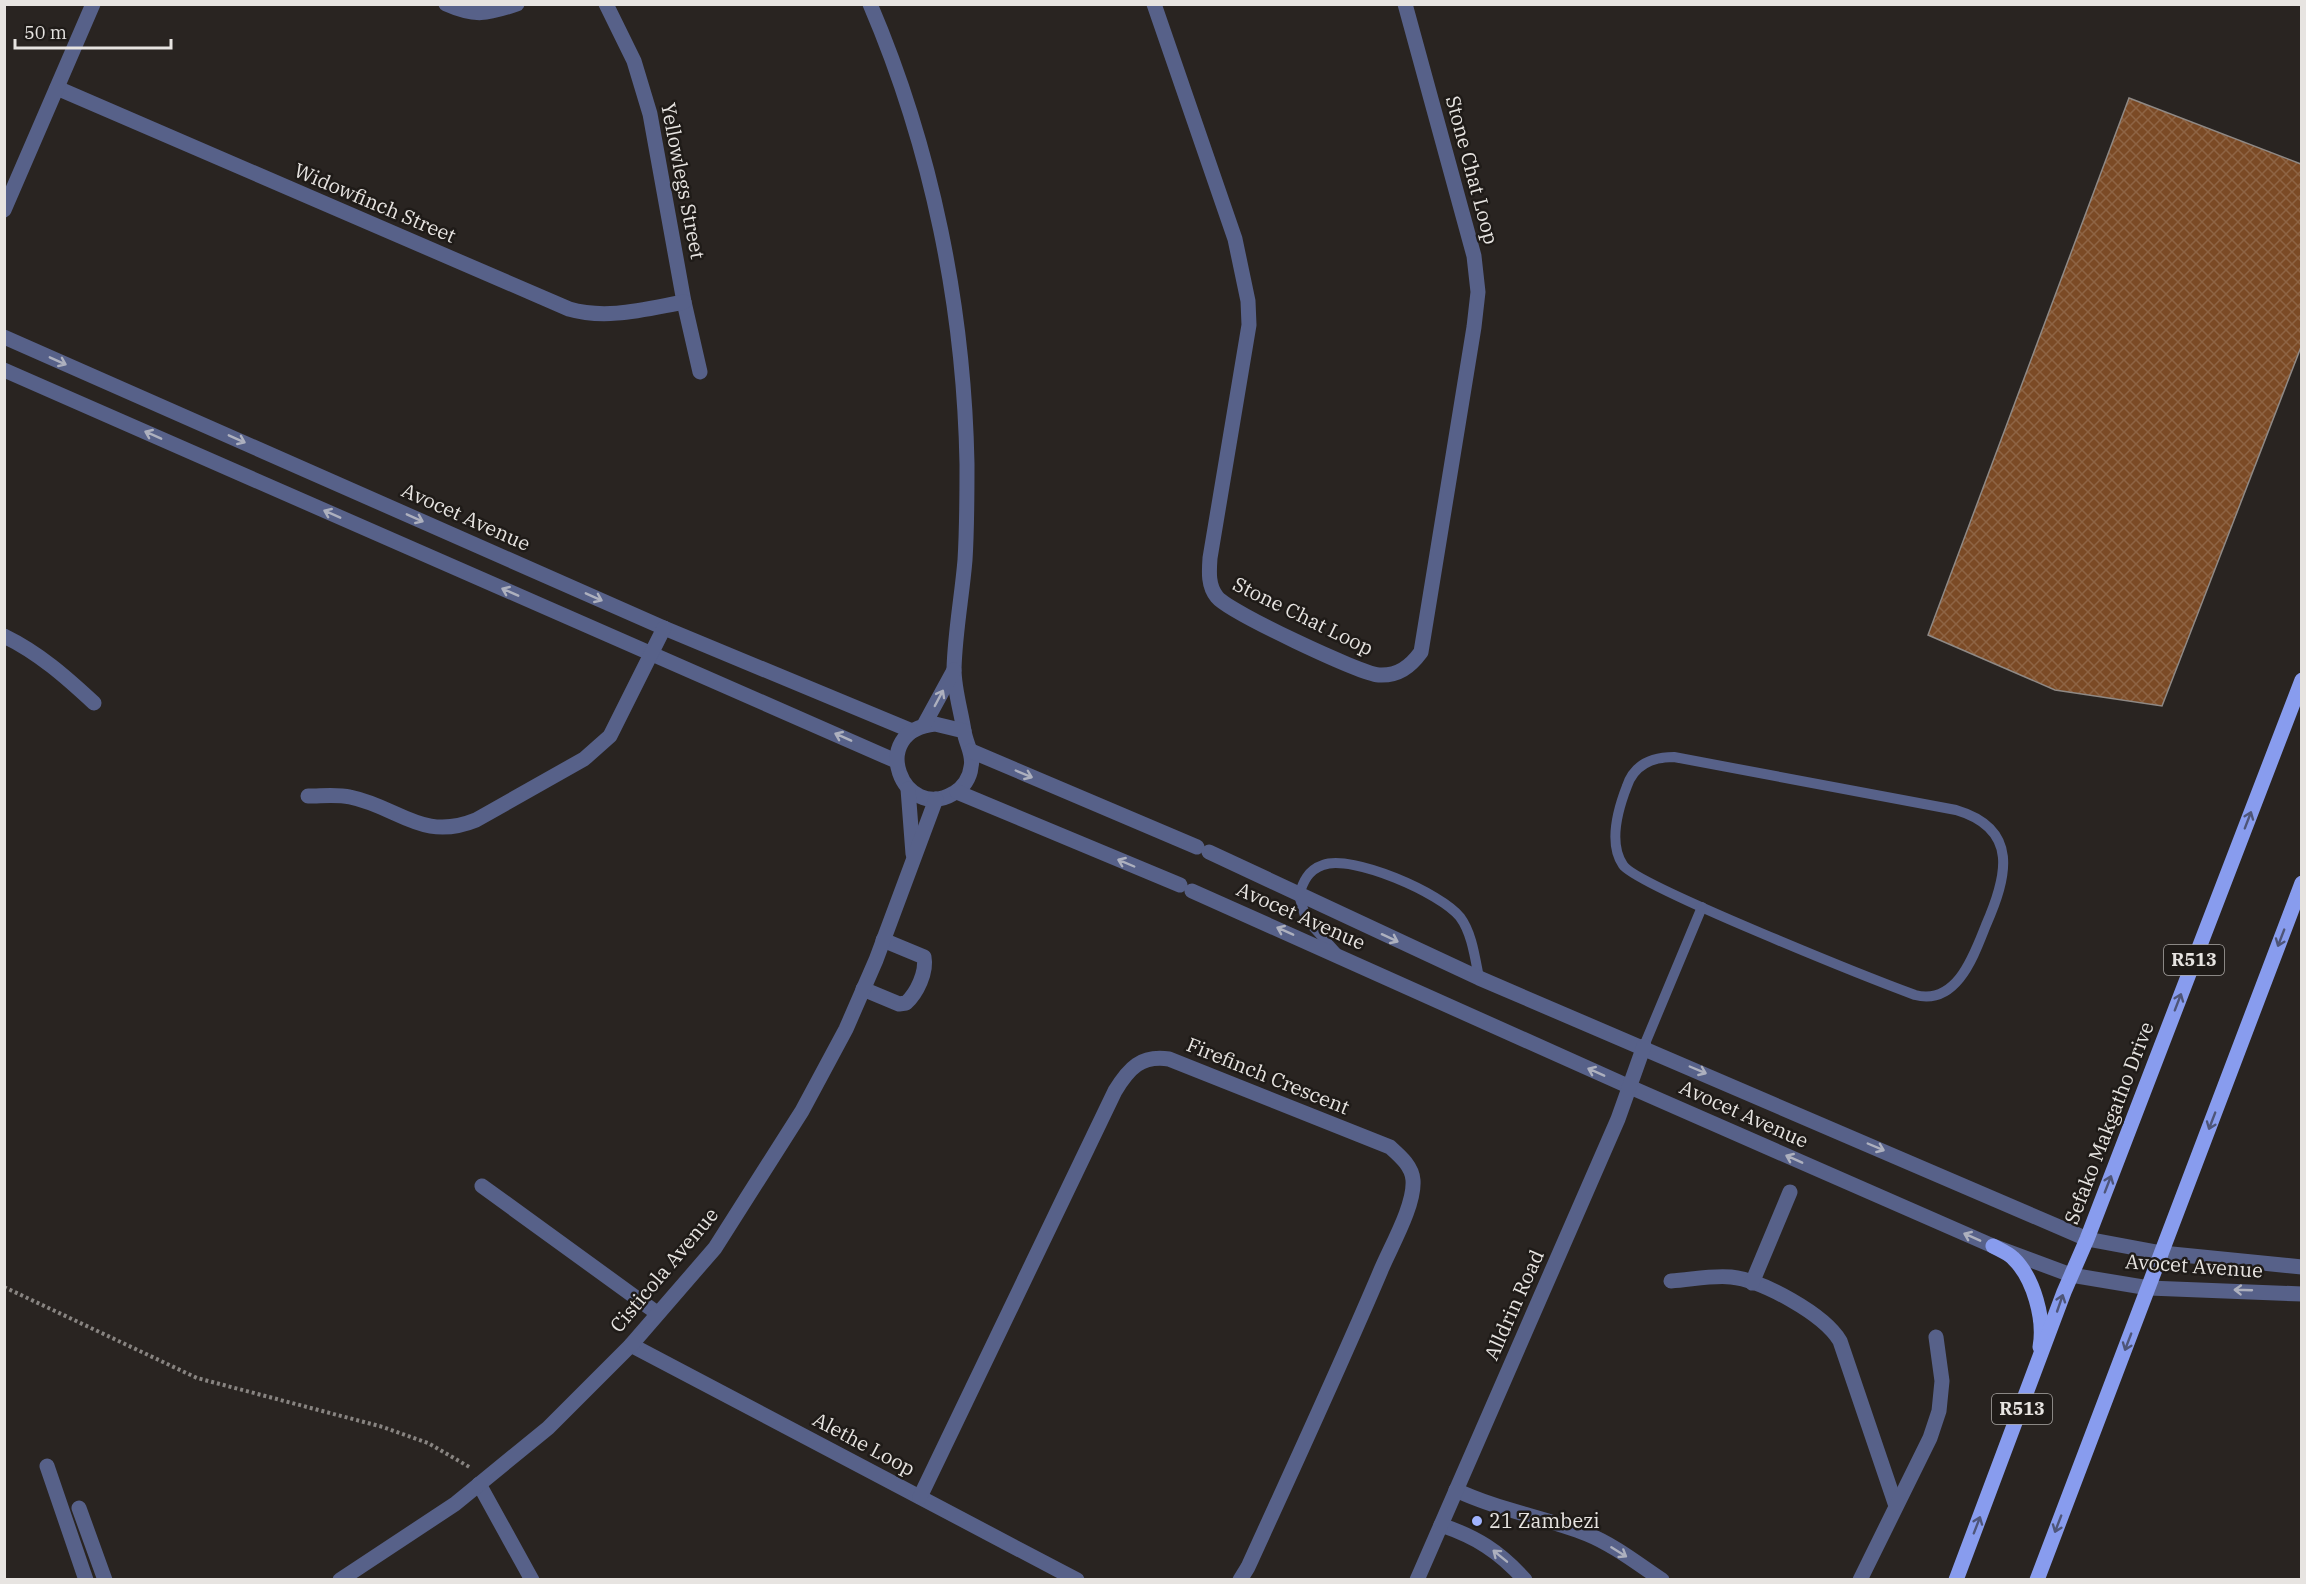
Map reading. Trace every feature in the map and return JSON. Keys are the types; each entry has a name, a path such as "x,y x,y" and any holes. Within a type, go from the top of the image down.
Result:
{"main road":[{"name":"Sefako Makgatho Drive","path":"1956,1580 2301,680"},
{"path":"2037,1580 2301,883"},
{"path":"1993,1246 2013,1257 2023,1271 2033,1293 2039,1320 2040,1344 2032,1383"}],"street":[{"path":"4,210 93,4"},
{"path":"446,4 462,11 485,14 517,4"},
{"name":"Yellowlegs Street","path":"606,4 634,61 650,114 684,302 700,372"},
{"path":"870,4 914,122 928,172 953,294 962,380 967,464 965,557 954,670 972,766 967,781 957,792 936,799 921,797 908,789 898,771 899,749 918,728 954,670"},
{"name":"Stone Chat Loop","path":"1154,4 1235,239 1248,301 1249,325 1210,558 1209,575 1212,591 1220,600 1240,612 1356,669 1378,675 1404,670 1421,652 1478,292 1474,255 1405,4"},
{"name":"Widowfinch Street","path":"57,88 569,309 586,314 615,314 684,302"},
{"name":"Avocet Avenue","path":"4,338 664,628 918,728"},
{"path":"4,370 897,761"},
{"path":"308,796 351,797 417,824 446,828 458,827 574,764 599,747 610,736 664,628"},
{"path":"4,636 26,646 58,669 94,704"},
{"path":"918,728 946,725 964,731"},
{"name":"Avocet Avenue","path":"970,752 1203,849 1299,896 1479,978 1644,1046 2087,1239 2162,1253 2301,1267"},
{"name":"Cisticola Avenue","path":"908,789 913,857"},
{"name":"Avocet Avenue","path":"957,792 1186,888 1630,1088 1993,1246 2071,1275 2149,1288 2301,1294"},
{"name":"Cisticola Avenue","path":"340,1580 455,1504 548,1428 631,1345 715,1248 761,1179 802,1111 846,1029 883,940 936,799"},
{"path":"863,989 899,1004 906,1003 925,970 924,957 883,940"},
{"name":"Alldrin Road","path":"1417,1580 1630,1088 1644,1046"},
{"name":"Firefinch Crescent","path":"921,1497 1115,1091 1135,1064 1151,1057 1169,1059 1390,1147 1403,1159 1413,1179 1406,1211 1374,1287 1248,1567 1240,1580"},
{"path":"482,1186 657,1313"},
{"path":"1752,1283 1791,1192"},
{"path":"1671,1281 1727,1277 1752,1283 1814,1313 1837,1335 1895,1503"},
{"path":"1860,1580 1895,1503 1930,1438 1939,1411 1942,1381 1936,1337"},
{"name":"Alethe Loop","path":"631,1345 1077,1580"},
{"path":"47,1466 86,1580"},
{"path":"483,1481 532,1580"},
{"path":"1456,1490 1486,1504 1537,1516 1586,1534 1662,1580"},
{"path":"79,1508 105,1580"},
{"path":"1441,1525 1472,1536 1501,1556 1525,1580"}],"lane":[{"path":"1674,758 1956,810 1970,815 1988,827 2004,856 2002,886 1972,960 1957,981 1935,996 1921,997 1907,993 1702,906 1636,877 1626,870 1618,855 1616,833 1625,788 1637,768 1653,759 1674,758"},
{"path":"1338,955 1310,926 1302,912 1299,896 1310,872 1325,864 1337,862 1362,867 1439,898 1464,923 1479,978"},
{"path":"1644,1046 1702,906"}],"path":[{"path":"4,1287 197,1378 383,1427 428,1443 483,1481"}],"building":[{"path":"2129,98 2301,164 2301,347 2162,706 2055,690 1928,635"}],"place":[{"name":"21 Zambezi","path":"1477,1521"}]}
